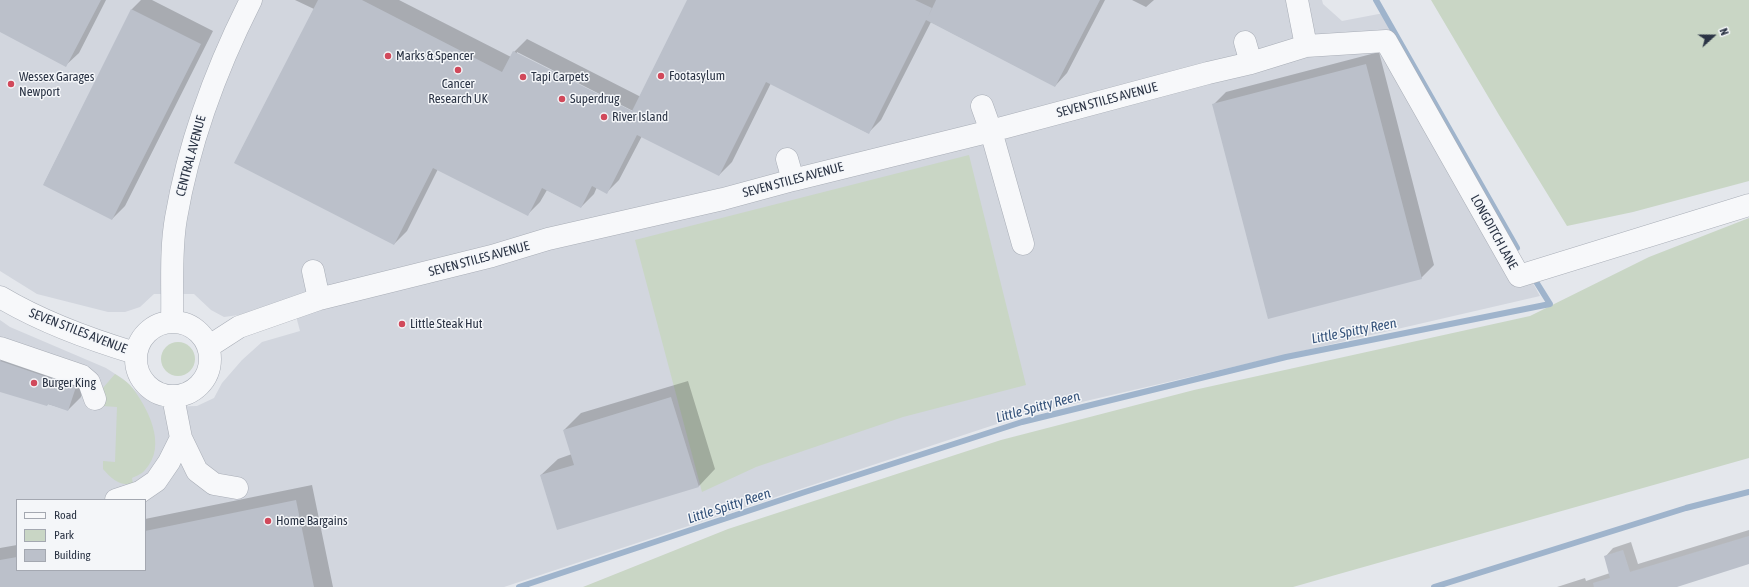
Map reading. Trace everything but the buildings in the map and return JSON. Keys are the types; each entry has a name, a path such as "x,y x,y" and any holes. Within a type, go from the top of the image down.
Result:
{"street":[{"name":"CENTRAL AVENUE","path":"172,322 173,265 176,220 186,172 206,100 229,44 251,0"},
{"path":"1297,0 1306,46"},
{"name":"SEVEN STILES AVENUE","path":"208,346 239,328 319,300 492,256 548,239 624,211 723,199 790,169 991,131 1208,72 1248,52 1306,46 1386,41"},
{"name":"LONGDITCH LANE","path":"1386,41 1519,276 1749,205"},
{"path":"982,106 991,131 1022,244"},
{"path":"313,271 319,300"},
{"name":"SEVEN STILES AVENUE","path":"0,297 19,308 60,327 135,353"},
{"path":"172,322 184,323 194,328 202,336 208,346 210,367 203,380 193,391 184,396 173,397 163,396 152,391 144,384 138,374 135,364 135,353 144,334 162,323 172,322"},
{"path":"0,348 82,376 89,382 94,399"},
{"path":"173,397 181,438 197,471 214,484 237,488"},
{"path":"119,499 140,492 156,481 169,462 181,438"}],"shaded area":[{"path":"0,0 1322,0 1323,4 1342,21 1384,13 1540,296 1021,416 504,587 0,587 0,320 10,327 106,368 123,379 139,394 163,407 197,406 214,398 222,383 242,360 262,342 300,331 292,301 239,315 224,317 211,310 194,294 154,294 140,307 125,312 108,312 37,294 0,271"}],"green space":[{"path":"1431,0 1749,0 1749,181 1633,212 1567,226"},
{"path":"969,155 1026,385 903,417 756,467 702,492 635,240"},
{"path":"1749,218 1749,458 1293,587 583,587 728,529 1001,440 1194,390 1530,316 1649,257"},
{"path":"175,342 181,342 185,343 192,349 195,359 194,366 188,373 181,376 175,376 171,375 164,369 161,362 161,356 162,352 168,345"},
{"path":"115,374 130,385 137,394 149,415 155,438 155,450 152,460 144,471 132,478 133,484 124,484 116,481 103,469 103,461 115,462 117,407 102,406 102,389"}],"waterway":[{"name":"Little Spitty Reen","path":"1376,0 1517,248"},
{"name":"Little Spitty Reen","path":"519,587 1022,422 1286,357 1550,304 1535,280"},
{"path":"1434,587 1686,508 1749,492"}],"place":[{"name":"Marks & Spencer","path":"388,56"},
{"name":"Cancer Research UK","path":"458,70"},
{"name":"Footasylum","path":"661,76"},
{"name":"Tapi Carpets","path":"523,77"},
{"name":"Wessex Garages Newport","path":"11,84"},
{"name":"Superdrug","path":"562,99"},
{"name":"River Island","path":"604,117"},
{"name":"Little Steak Hut","path":"402,324"},
{"name":"Burger King","path":"34,383"},
{"name":"Home Bargains","path":"268,521"}]}
